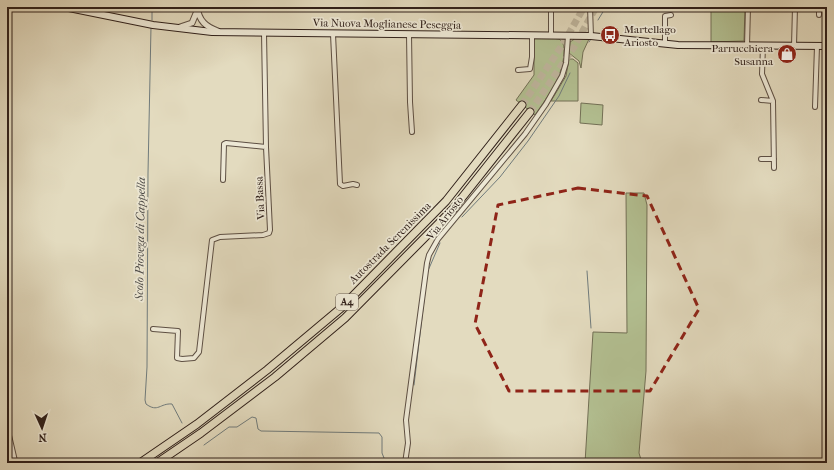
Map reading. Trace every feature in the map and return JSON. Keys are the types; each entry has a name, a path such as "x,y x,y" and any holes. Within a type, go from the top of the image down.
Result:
{"highway":[{"name":"Autostrada Serenissima","path":"140,463 197,424 262,374 341,308 446,201 522,105"},
{"name":"Autostrada Serenissima","path":"157,463 201,433 275,377 345,318 453,209 530,112"}],"main road":[{"name":"Via Nuova Moglianese Peseggia","path":"64,7 172,27 221,32 591,36 665,44 827,46"}],"street":[{"path":"551,7 551,36"},
{"path":"590,7 591,36"},
{"path":"747,46 748,7"},
{"path":"794,46 795,7"},
{"path":"819,15 820,7"},
{"path":"197,8 194,21 194,27 196,30 200,26 201,20"},
{"path":"197,8 201,20 209,28 221,32"},
{"path":"665,44 665,16 671,15"},
{"path":"172,27 186,26 194,21"},
{"name":"Via Bassa","path":"153,329 178,331 177,358 191,359 197,355 212,240 225,236 262,235 269,233 264,33"},
{"path":"333,34 340,184 343,186 357,184"},
{"path":"409,34 412,132"},
{"path":"518,70 530,69 532,57 532,36"},
{"name":"Via Ariosto","path":"405,463 408,443 406,420 429,255 438,238 525,134 546,104 562,76 566,63 568,36"},
{"path":"763,46 762,74 773,101 774,168"},
{"path":"815,107 817,46"},
{"path":"761,100 773,101"},
{"path":"223,180 224,144 266,147"},
{"path":"761,159 774,159"},
{"path":"7,429 14,463"}],"highlighted area":[{"path":"578,188 647,196 699,309 650,391 509,391 475,324 498,205"}],"green space":[{"path":"711,7 745,7 744,41 711,42"},
{"path":"534,38 559,39 563,44 564,50 559,76 535,115 516,100 534,75"},
{"path":"576,38 589,39 583,52 581,68 579,61 569,53 570,42"},
{"path":"569,59 573,59 578,63 578,101 551,101 566,76"},
{"path":"581,103 603,105 602,125 580,123"},
{"path":"626,193 644,193 647,205 646,371 639,453 642,463 585,463 593,332 627,333"}],"waterway":[{"name":"Scolo Piovega di Cappella","path":"152,7 152,20"},
{"path":"598,20 606,7"},
{"name":"Scolo Piovega di Cappella","path":"151,27 148,173 147,367 145,400 146,404 153,408 172,404 182,423"},
{"path":"462,217 500,177 528,141 559,96 570,73"},
{"path":"427,273 440,243"},
{"path":"587,271 591,328"},
{"path":"414,385 425,292"},
{"name":"Scolo Piovega di Cappella","path":"204,445 229,427 237,427 252,417 256,418 258,429 261,431 379,433 382,437 382,453 386,463"}],"tunnel":[{"path":"522,105 563,44 584,7"},
{"path":"530,112 574,47 596,7"}],"place":[{"name":"Martellago Ariosto","path":"610,35"},
{"name":"Parrucchiera Susanna","path":"787,54"}]}
